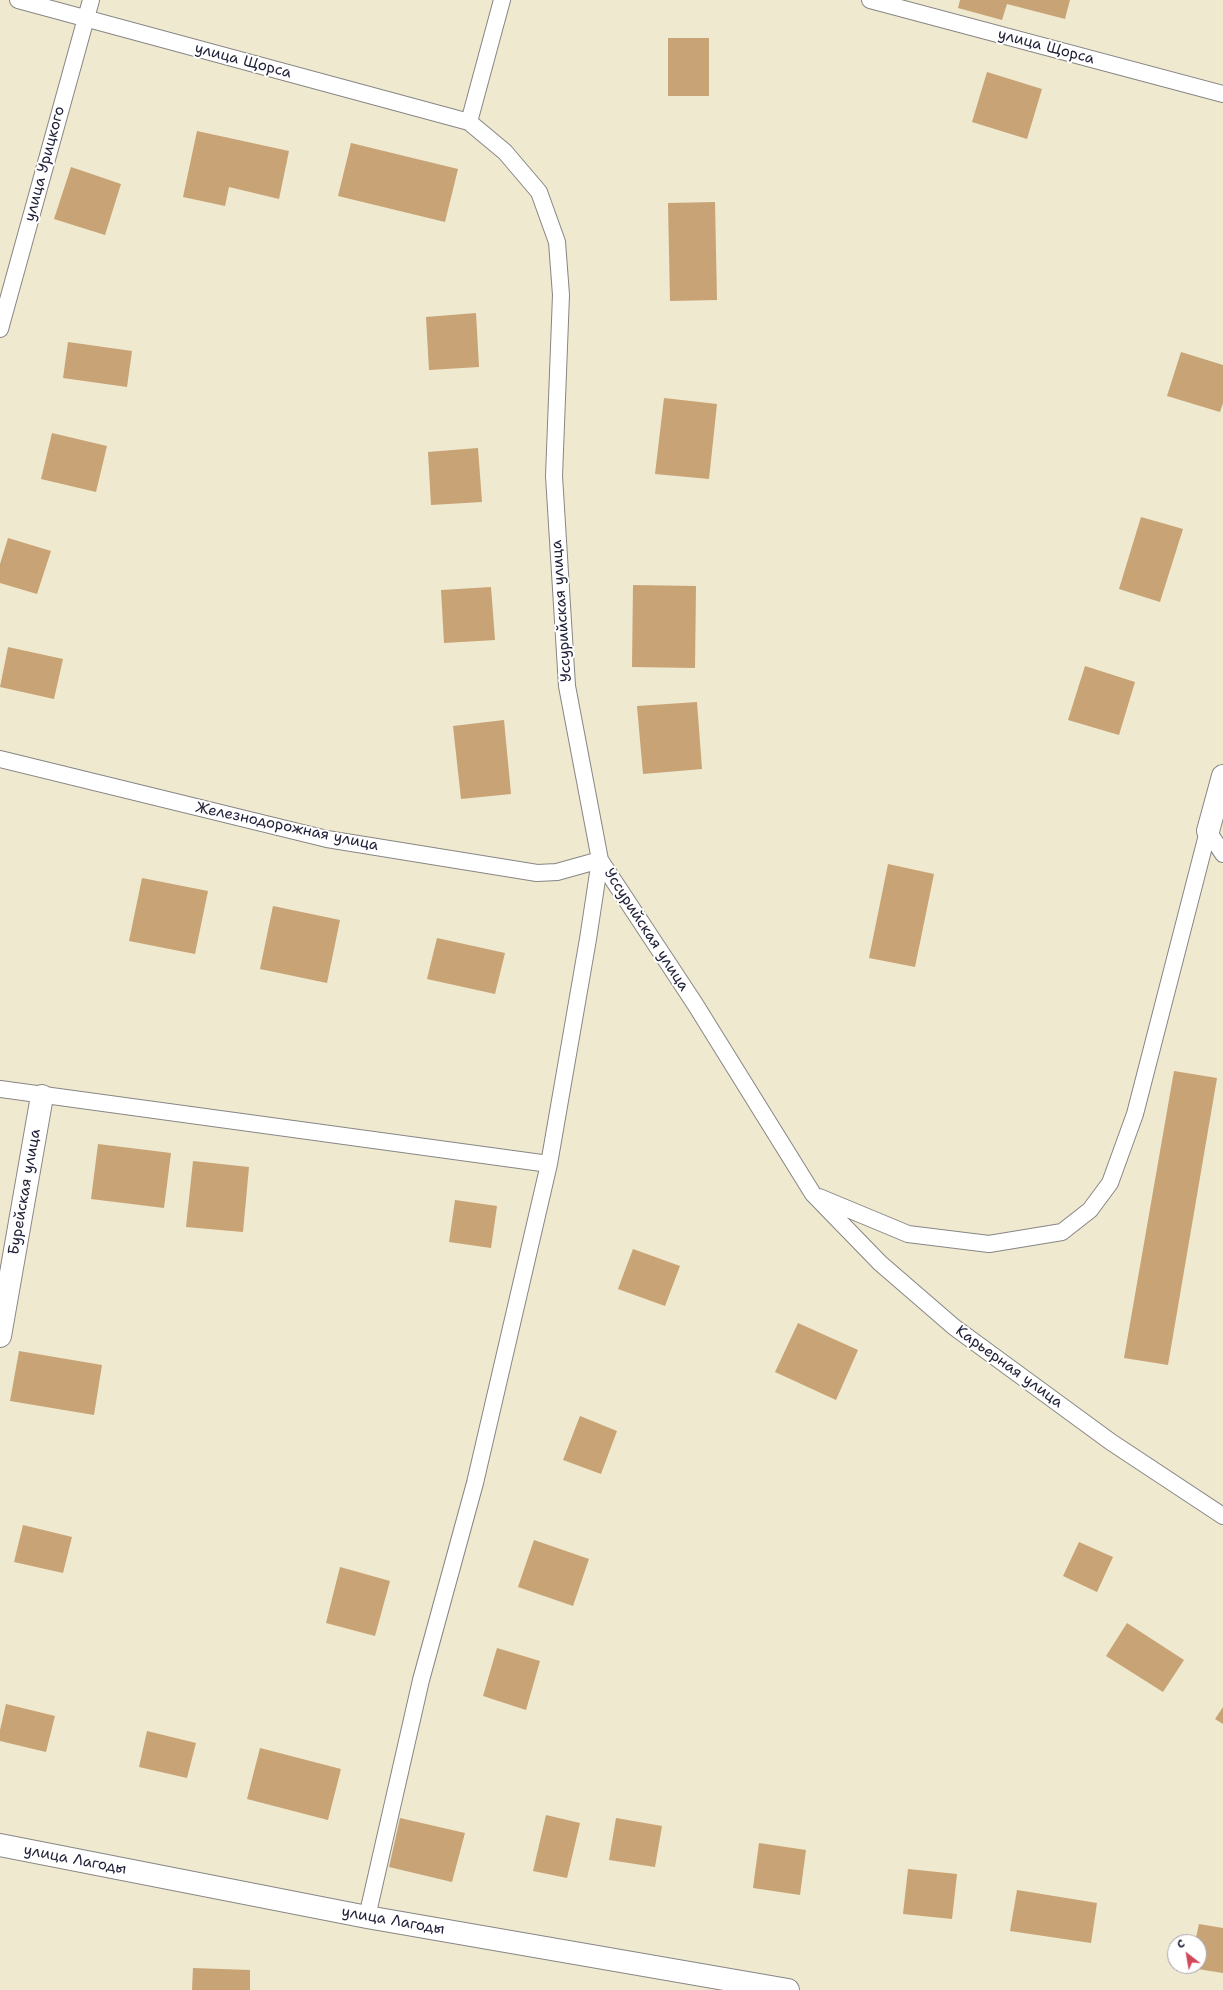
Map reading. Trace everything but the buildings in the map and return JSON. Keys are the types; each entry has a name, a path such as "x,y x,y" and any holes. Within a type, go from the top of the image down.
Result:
{"street":[{"path":"1208,831 1223,776"},
{"name":"Бурейская улица","path":"0,1336 42,1096"},
{"name":"улица Лагоды","path":"0,1845 367,1917 747,1987 788,1990"}],"lane":[{"name":"улица Щорса","path":"18,0 469,122"},
{"name":"улица Урицкого","path":"0,329 91,0"},
{"path":"469,122 502,0"},
{"name":"улица Щорса","path":"870,0 1223,94"},
{"name":"Уссурийская улица","path":"469,122 505,152 539,192 557,242 561,295 554,476 567,686 600,860 694,1004 813,1194"},
{"name":"Железнодорожная улица","path":"0,759 327,839 537,873 557,872 600,860"},
{"path":"1208,831 1223,854"},
{"path":"813,1194 908,1234 989,1244 1062,1232 1090,1210 1110,1184 1135,1114 1208,831"},
{"path":"367,1917 421,1680 475,1483 549,1164 588,939 600,860"},
{"path":"0,1089 42,1096 549,1164"},
{"name":"Карьерная улица","path":"813,1194 880,1263 954,1327 1111,1442 1223,1516"}]}
